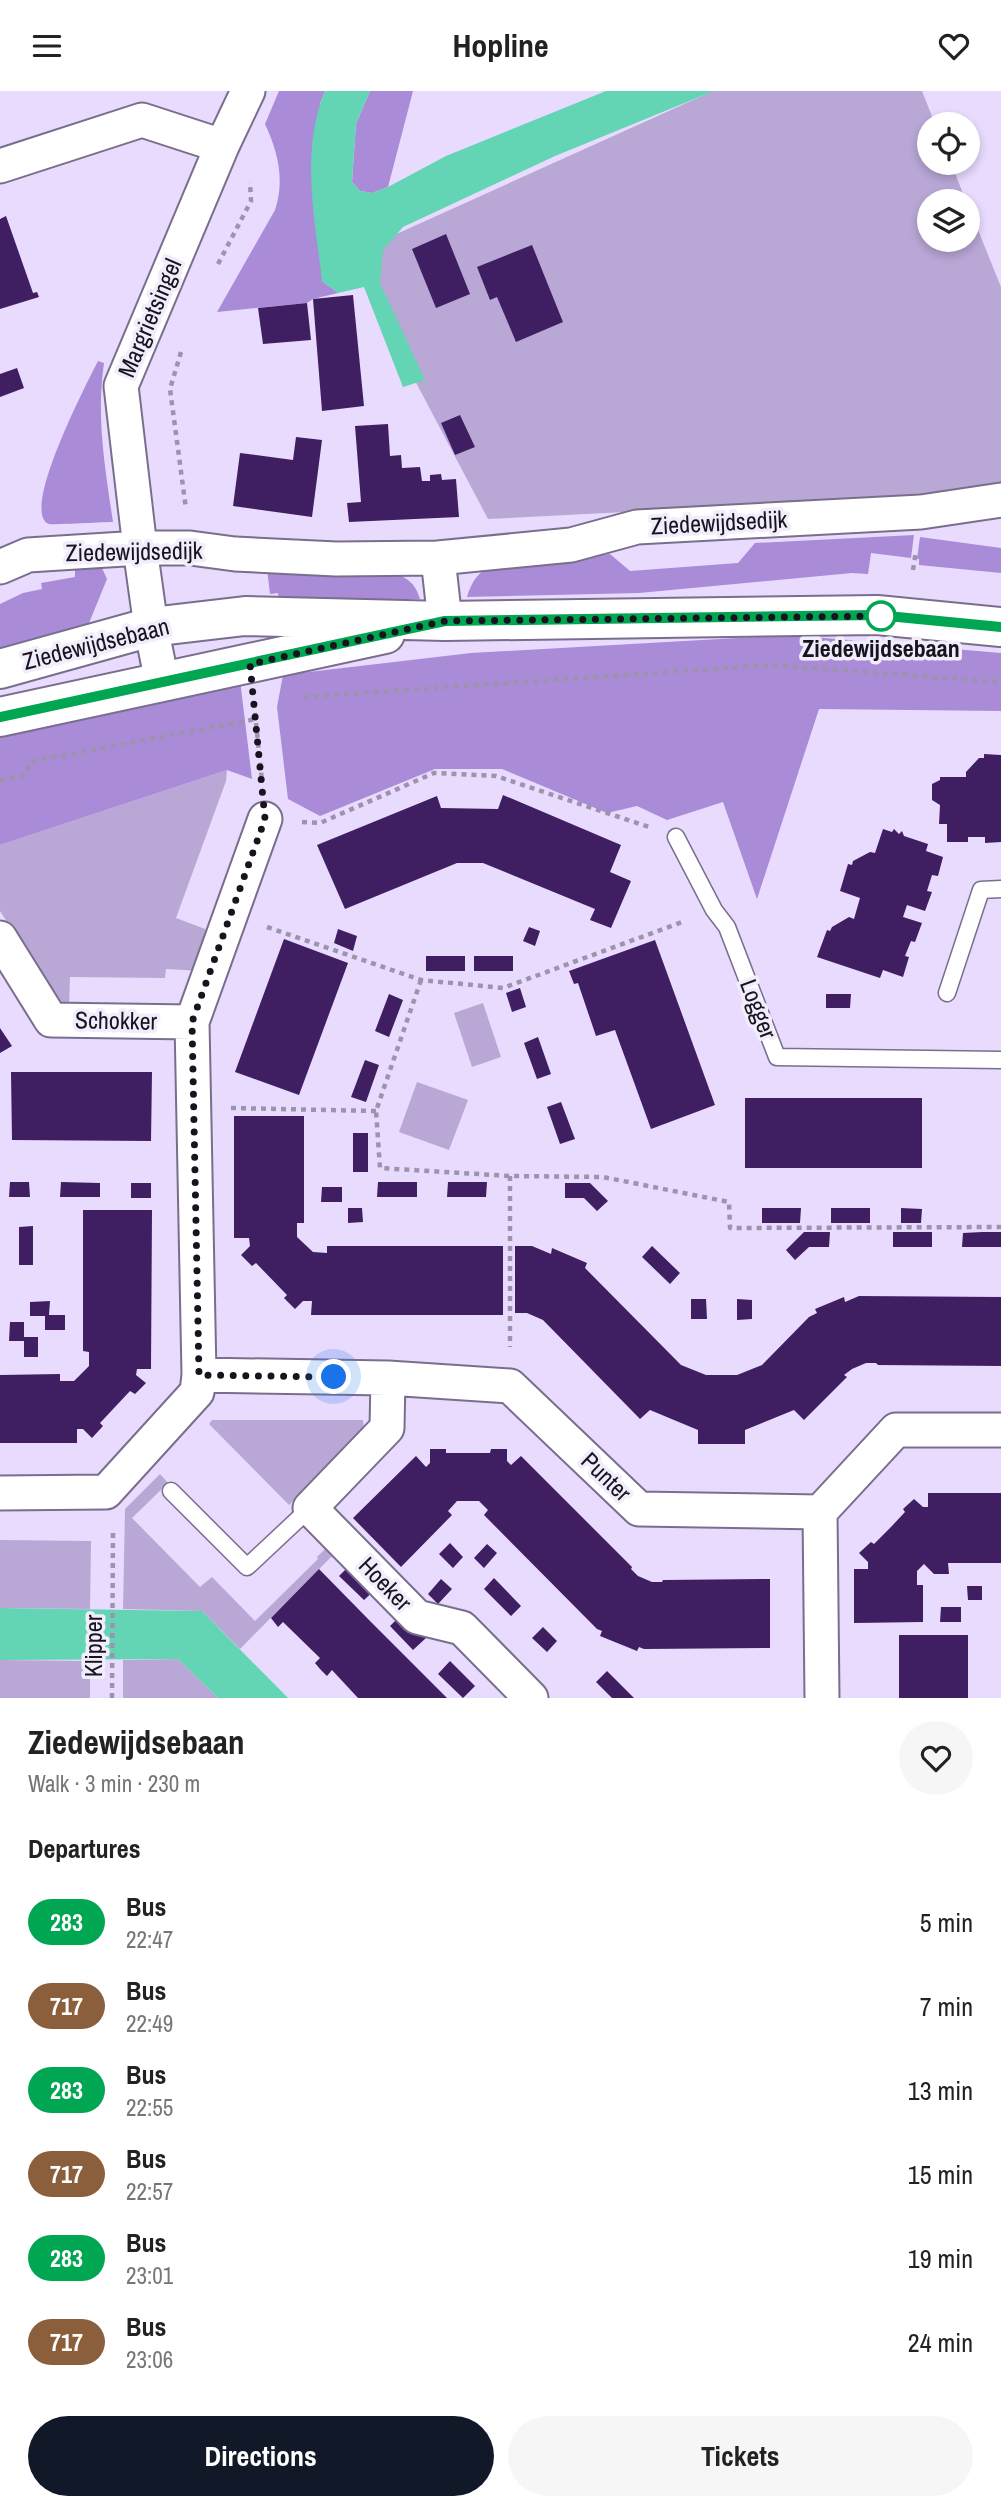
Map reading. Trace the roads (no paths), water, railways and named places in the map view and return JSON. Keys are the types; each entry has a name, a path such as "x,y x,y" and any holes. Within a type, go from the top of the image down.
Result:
{"street":[{"name":"Margrietsingel","path":"162,682 140,548 121,386 222,146 248,91"},
{"path":"0,166 142,120 222,146"},
{"name":"Ziedewijdsedijk","path":"0,567 28,555 140,548 190,548 234,554 336,559 438,558 571,545 637,527 921,512 1001,500"},
{"path":"438,558 445,621"},
{"name":"Ziedewijdsebaan","path":"0,669 151,627 245,616 445,621 877,615 1001,627"},
{"name":"Ziedewijdsebaan","path":"0,717 445,621"},
{"path":"192,1022 265,819"},
{"name":"Schokker","path":"0,938 51,1020 192,1022 199,1375 197,1392 106,1492 0,1493"},
{"path":"199,1375 388,1378 387,1428 310,1508"},
{"name":"Punter","path":"388,1378 510,1386 639,1509 820,1512"},
{"path":"822,1698 820,1512 896,1430 1001,1430"},
{"name":"Hoeker","path":"310,1508 417,1617 462,1628 531,1698"}],"lane":[{"name":"Logger","path":"676,837 714,910 727,927 777,1057 1001,1060"},
{"path":"947,993 981,890 1001,889"},
{"path":"171,1491 247,1567 310,1508"}],"place":[{"name":"Ziedewijdsebaan","path":"881,616"}]}
